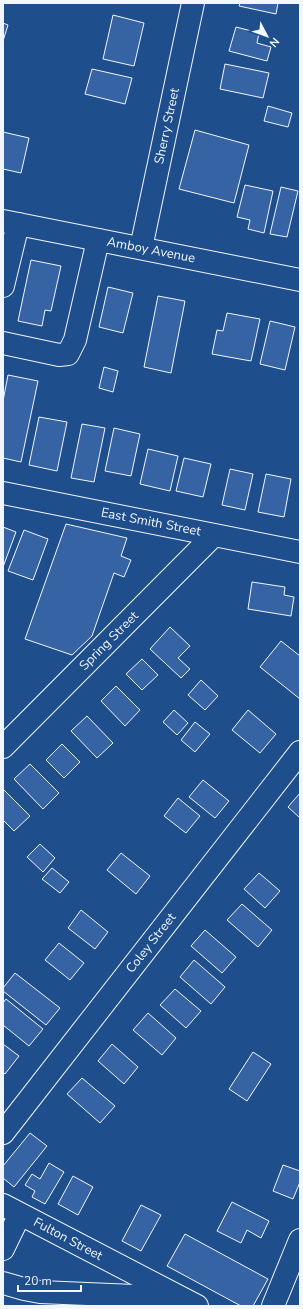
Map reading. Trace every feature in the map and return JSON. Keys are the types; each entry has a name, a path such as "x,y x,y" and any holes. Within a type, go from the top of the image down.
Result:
{"street":[{"name":"Sherry Street","path":"141,248 193,3"},
{"name":"Amboy Avenue","path":"10,222 300,280"},
{"path":"3,286 10,222"},
{"path":"3,343 59,355 68,354 76,340 98,240"},
{"name":"East Smith Street","path":"3,493 300,552"},
{"name":"Spring Street","path":"3,747 214,535"},
{"name":"Coley Street","path":"3,1133 296,764"},
{"path":"3,1249 12,1210"},
{"name":"Fulton Street","path":"12,1210 196,1306"},
{"path":"272,1306 300,1240"},
{"path":"3,1283 40,1292 158,1297 182,1301 196,1306"}],"building":[{"path":"240,3 278,3 276,14 239,6"},
{"path":"113,15 144,23 134,66 103,59"},
{"path":"3,23 8,25 3,41"},
{"path":"236,27 259,33 257,43 271,47 267,61 229,51"},
{"path":"225,64 269,73 263,98 220,89"},
{"path":"92,69 132,78 125,104 85,94"},
{"path":"268,106 292,113 288,127 264,121"},
{"path":"195,130 249,145 234,203 179,189"},
{"path":"3,132 29,138 21,173 3,169"},
{"path":"245,185 273,191 264,233 248,229 250,220 237,217"},
{"path":"281,187 298,191 287,237 270,234"},
{"path":"31,260 61,266 51,311 45,310 42,326 18,321"},
{"path":"108,287 133,293 123,333 99,327"},
{"path":"158,296 185,301 171,373 144,367"},
{"path":"227,313 260,319 251,361 212,354 217,330 223,331"},
{"path":"270,321 295,327 285,370 260,364"},
{"path":"104,367 118,371 113,392 99,388"},
{"path":"8,375 38,381 21,462 3,458 3,401"},
{"path":"39,417 67,422 57,471 29,465"},
{"path":"82,424 105,428 94,482 71,478"},
{"path":"114,428 140,434 131,476 105,471"},
{"path":"148,449 178,456 170,491 140,484"},
{"path":"184,458 211,464 203,497 176,491"},
{"path":"230,469 253,474 245,510 222,505"},
{"path":"266,474 291,479 284,517 258,512"},
{"path":"66,524 127,538 121,556 131,560 124,577 114,573 92,636 72,655 25,639"},
{"path":"3,527 16,532 3,567"},
{"path":"24,530 48,539 33,580 8,571"},
{"path":"252,582 285,587 284,595 294,597 291,616 248,609"},
{"path":"170,627 190,646 178,658 190,669 181,678 150,649"},
{"path":"281,641 300,656 300,699 260,667"},
{"path":"142,659 158,675 142,690 126,674"},
{"path":"201,680 218,696 205,710 188,695"},
{"path":"116,686 140,710 125,726 101,701"},
{"path":"174,710 188,723 177,735 163,722"},
{"path":"248,710 276,734 260,753 232,730"},
{"path":"87,716 113,743 97,758 71,731"},
{"path":"195,722 210,734 195,752 181,740"},
{"path":"62,744 80,762 64,778 46,760"},
{"path":"30,764 59,793 43,809 14,779"},
{"path":"203,780 229,801 215,818 189,797"},
{"path":"3,789 30,816 14,831 3,820"},
{"path":"300,793 300,818 288,807"},
{"path":"178,798 200,816 186,833 164,816"},
{"path":"40,844 55,858 43,872 27,857"},
{"path":"121,853 150,876 136,894 107,870"},
{"path":"52,868 69,882 60,893 42,879"},
{"path":"259,873 280,891 265,908 244,889"},
{"path":"242,904 272,930 258,947 227,920"},
{"path":"81,910 108,932 95,949 68,928"},
{"path":"205,930 236,957 222,973 191,946"},
{"path":"59,943 84,963 70,980 45,960"},
{"path":"194,960 225,987 211,1004 180,977"},
{"path":"15,973 60,1008 46,1025 3,991 3,988"},
{"path":"175,989 201,1011 186,1028 160,1005"},
{"path":"6,999 43,1029 29,1046 3,1025 3,1003"},
{"path":"148,1013 176,1038 162,1055 133,1030"},
{"path":"3,1044 19,1056 5,1074 3,1072"},
{"path":"112,1044 138,1067 124,1084 98,1061"},
{"path":"253,1052 271,1064 247,1101 229,1089"},
{"path":"82,1078 115,1106 100,1123 67,1094"},
{"path":"30,1133 47,1146 14,1187 3,1178 3,1166"},
{"path":"49,1163 64,1172 45,1204 32,1197 35,1191 25,1185 32,1174 40,1179"},
{"path":"283,1165 300,1171 300,1182 293,1199 273,1191"},
{"path":"73,1176 93,1187 78,1215 58,1204"},
{"path":"232,1202 269,1221 261,1238 247,1230 241,1243 217,1231"},
{"path":"141,1205 161,1215 141,1251 122,1241"},
{"path":"185,1234 268,1279 253,1306 241,1306 167,1266"}]}
